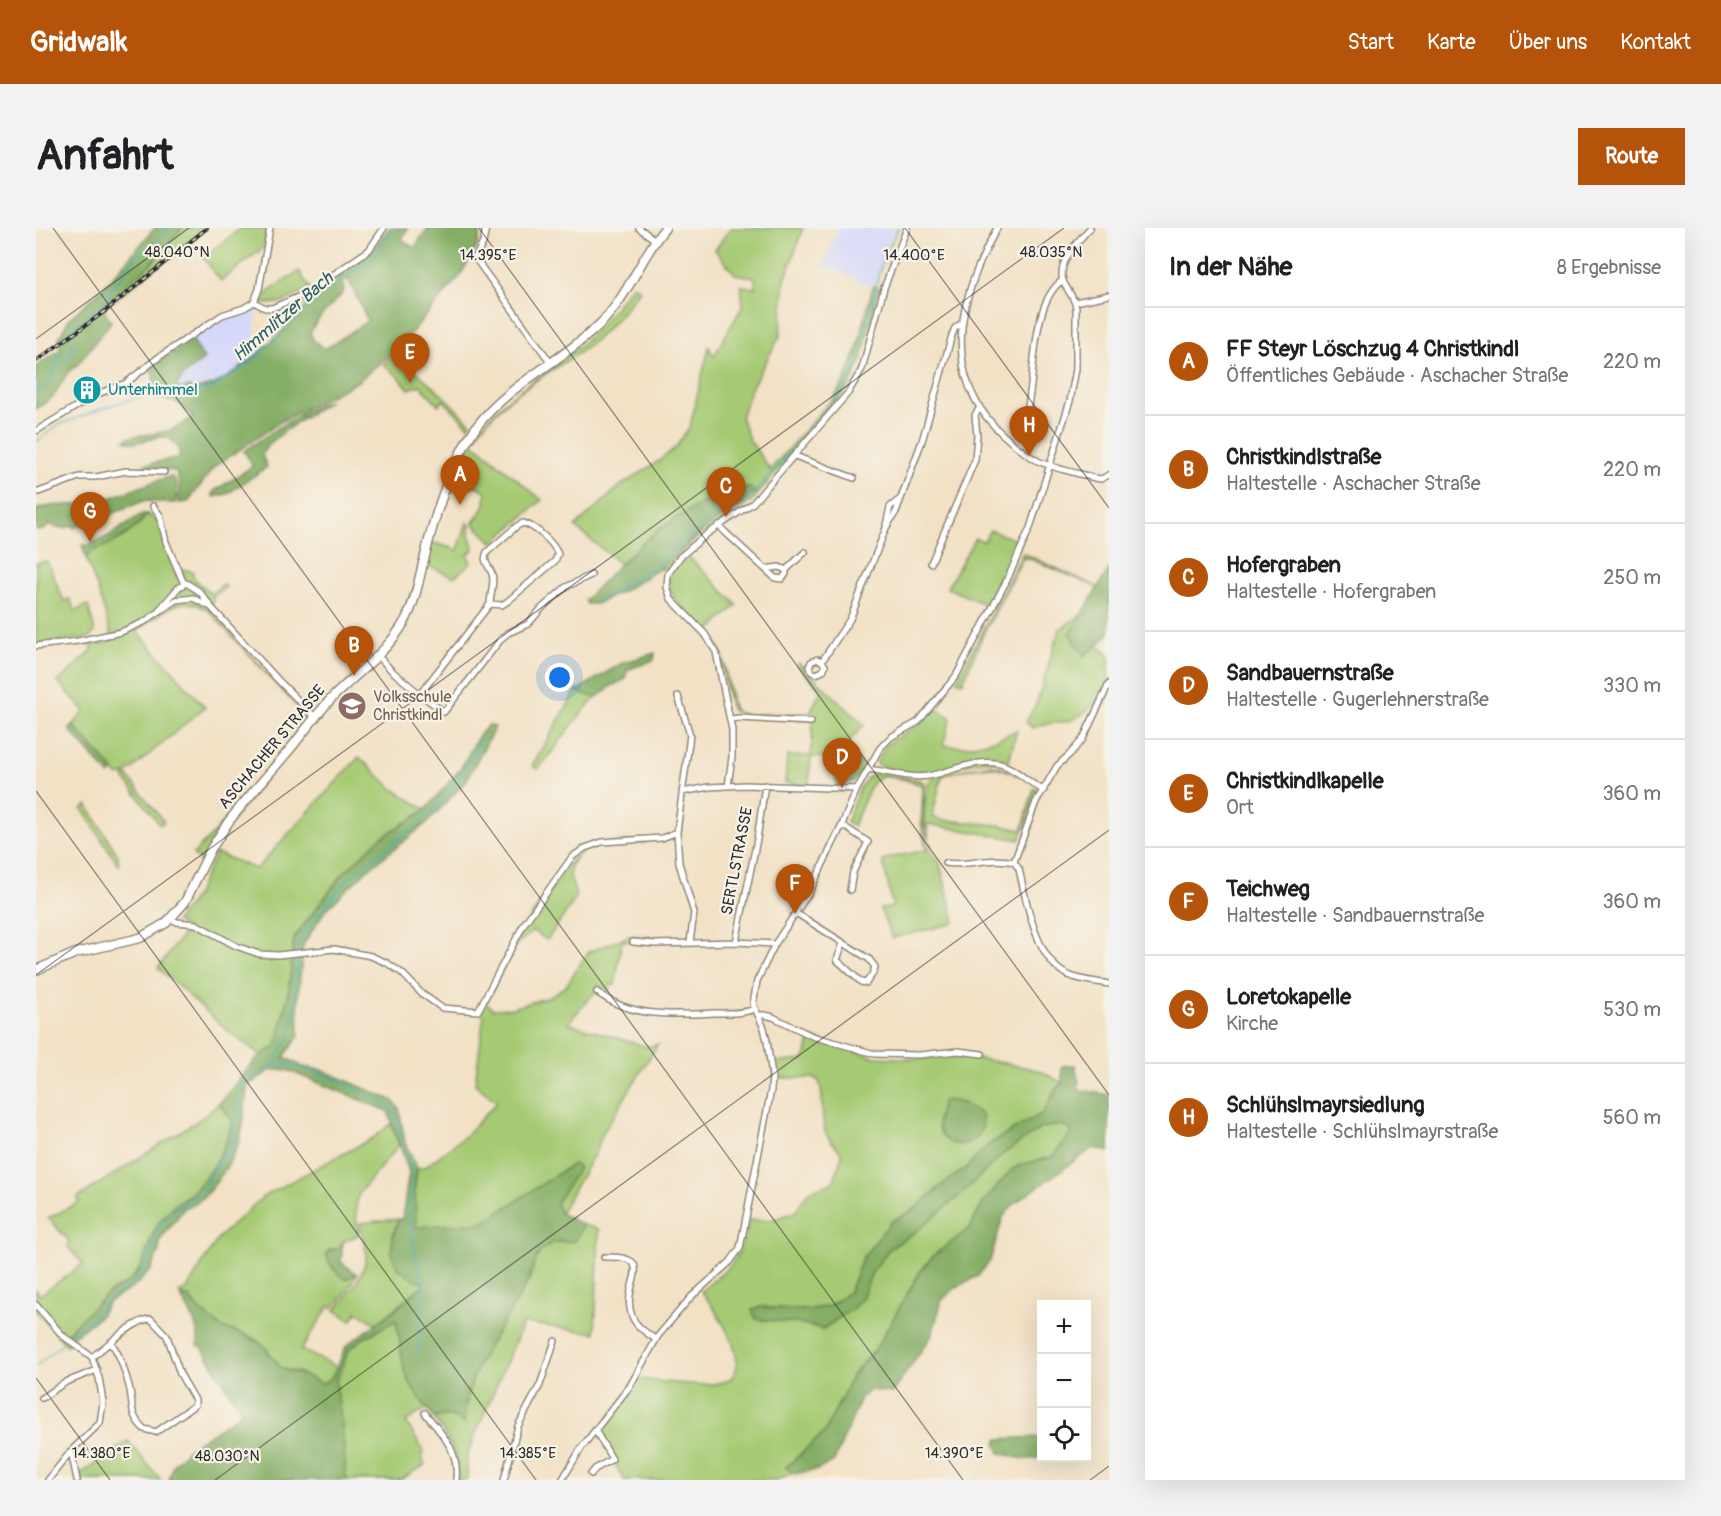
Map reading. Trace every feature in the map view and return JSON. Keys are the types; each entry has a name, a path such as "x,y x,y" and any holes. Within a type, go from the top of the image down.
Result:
{"street":[{"path":"36,431 94,395 126,383 159,357 222,315 254,302 259,289 270,228"},
{"path":"254,302 265,308 272,308 305,294 369,250 384,228"},
{"path":"486,228 483,243 475,258 551,363"},
{"path":"639,228 656,240"},
{"name":"ASCHACHER STRASSE","path":"36,970 76,953 140,938 171,919 189,894 203,863 222,831 315,717 347,682 378,656 394,638 410,611 439,511 461,453 472,433 505,397 590,333 608,315 665,228"},
{"path":"728,786 733,744 731,719 716,652 698,625 671,599 666,587 668,574 693,546 719,525 753,503 856,382 884,288 907,228"},
{"path":"997,228 971,284 962,323 962,353 966,379 979,409 1029,456 1049,465 1095,478 1101,479 1109,475"},
{"path":"562,1480 595,1430 630,1386 655,1339 691,1297 730,1262 740,1248 772,1076 764,1028 754,1009 753,997 757,981 776,944 810,891 868,769 886,741 918,722 963,666 1019,553 1039,502 1064,422 1076,369 1075,302 1062,274 1066,260 1090,228"},
{"path":"1027,410 1033,386 1043,310 1053,288 1063,280"},
{"path":"1075,302 1109,295"},
{"path":"822,661 850,619 886,528 890,507 900,499 922,441 952,335 955,328 962,323"},
{"path":"931,563 975,460 977,435 975,415 979,409"},
{"path":"795,456 854,478"},
{"path":"36,493 79,477 96,477 126,471 164,472"},
{"path":"153,506 160,515 166,542 184,584"},
{"path":"420,694 490,604 493,578 485,562 488,552 517,526 523,523 530,525 555,547 558,554 555,561 502,605 490,604"},
{"path":"719,525 778,579 784,577 786,570 805,552"},
{"path":"765,569 779,567 786,570"},
{"path":"378,656 392,672 444,712 502,638 528,624 566,587 591,575"},
{"path":"184,584 199,591 211,607 315,717"},
{"path":"157,613 166,600 184,584"},
{"path":"36,646 78,641 121,632 176,600 198,599 211,607"},
{"path":"1014,862 1036,802 1057,766 1083,739 1109,684"},
{"path":"678,696 690,735 677,832 679,863 694,913 690,942"},
{"path":"731,719 811,722"},
{"path":"868,769 916,777 992,763 1013,769 1026,780 1044,790"},
{"path":"682,792 703,788 765,785 857,789"},
{"name":"SERTLSTRASSE","path":"736,942 757,839 765,785"},
{"path":"842,825 868,842 853,872 850,890"},
{"path":"171,919 204,927 248,951 268,955 334,950 370,956 402,973 421,993 442,1008 478,1011 524,924 561,871 579,851 602,842 662,838 677,832"},
{"path":"945,863 967,864 996,860 1014,862 1019,869 1036,936 1055,965 1062,972 1072,976 1109,984"},
{"path":"796,913 873,962 875,967 866,983 861,982 837,960 843,943"},
{"path":"633,942 776,944"},
{"path":"597,992 606,999 621,1005 654,1014 711,1013 754,1009"},
{"path":"758,1015 773,1017 812,1036 875,1054 903,1056 958,1051 982,1054"},
{"path":"604,1257 629,1258 634,1263 635,1270 629,1301 630,1313 638,1326 655,1339"},
{"path":"36,1305 63,1336 92,1357 98,1370 102,1402 102,1419 95,1429 71,1451 48,1480"},
{"path":"92,1357 111,1342 141,1320 151,1319 167,1336 180,1374 195,1404 156,1432 144,1429 133,1414 129,1386 111,1342"},
{"path":"504,1480 518,1426 540,1385 555,1341"},
{"path":"42,1398 66,1382 98,1370"},
{"path":"425,1413 456,1456 456,1480"},
{"path":"591,1474 612,1459 595,1430"},
{"path":"71,1451 77,1480"}],"shaded area":[{"path":"839,228 896,228 887,245 873,286 823,265"},
{"path":"259,309 255,321 255,341 262,351 213,385 192,390 191,387 178,389 178,383 184,375 204,359 192,339 228,316"}],"green space":[{"path":"155,228 182,228 151,264 102,306 111,322 78,364 68,372 53,397 36,409 36,367 60,350 59,338 69,319 102,289"},
{"path":"182,228 204,228 104,309 101,306 151,264"},
{"path":"241,228 267,228 264,247 221,281 203,258"},
{"path":"389,228 408,228 402,239 414,248 428,228 481,228 478,245 460,276 399,347 358,381 282,421 214,467 188,502 179,503 180,486 176,471 146,468 144,465 180,457 178,447 169,438 160,437 135,443 124,440 169,430 193,417 178,403 157,398 151,366 192,339 204,359 184,375 177,384 178,389 191,387 192,390 215,384 252,359 285,328 306,307 302,298 370,252","holes":["348,279 368,321 325,349 313,340 310,332 320,317 343,293 342,283"]},
{"path":"730,228 803,228 785,280 780,336 751,388 741,417 749,439 770,470 835,396 845,381 857,350 873,286 879,287 861,361 850,385 752,501 696,539 665,572 661,568 711,523 740,505 755,492 749,488 701,504 656,531 620,564 575,527 620,486 676,447 690,426 709,347 714,356 743,305 741,286 755,288 755,277 735,274 715,250"},
{"path":"299,271 310,288 281,302 262,303 261,297"},
{"path":"633,285 640,290 601,335 586,348 509,400 495,412 472,442 542,500 493,543 473,523 485,505 486,492 456,475 464,454 482,426 494,412 522,388 567,356 588,337"},
{"path":"396,354 471,423 469,426 443,400 439,405 420,385 409,389 383,364"},
{"path":"329,401 281,434 265,449 262,455 267,467 227,494 213,497 213,492 253,466 244,451 296,417"},
{"path":"171,476 177,485 175,503 143,501 104,517 95,515 87,518 86,522 74,528 72,525 66,528 56,528 51,524 43,530 36,530 36,510 41,508 96,502"},
{"path":"750,488 756,492 711,523 661,568 623,591 596,604 587,604 585,600 611,573 639,546 669,523 708,502"},
{"path":"142,514 147,514 130,532 107,546 93,551 86,558 82,545 86,546 107,537"},
{"path":"147,514 157,520 176,576 184,569 193,572 193,577 211,594 223,584 226,587 214,596 210,611 301,710 305,719 296,736 201,863 193,854 214,833 290,742 303,720 300,710 210,612 190,603 172,606 137,631 205,707 126,774 164,822 160,825 124,778 125,774 118,776 73,725 85,711 58,682 93,650 90,645 104,644 121,635 112,637 86,558 89,553 139,525"},
{"path":"467,522 470,525 469,535 474,548 468,555 471,563 454,577 426,565 431,542 458,550"},
{"path":"990,530 1021,542 989,606 947,588 975,538 984,541"},
{"path":"1023,553 1097,587 1028,558 1022,559 982,637 963,682 957,680"},
{"path":"687,555 737,605 709,631 722,654 733,708 744,715 810,713 821,690 797,665 799,663 864,725 844,747 865,767 854,781 837,786 833,758 811,757 809,785 785,783 787,756 811,756 813,720 749,717 740,715 732,710 715,644 710,635 675,599 669,586 672,573"},
{"path":"47,561 64,601 70,599 75,611 88,605 95,632 89,638 36,643 36,563"},
{"path":"1109,569 1109,633 1084,656 1070,634"},
{"path":"1083,613 1070,634 1084,656 1097,646 1109,654 1108,682 1097,700 1075,719 1033,728 1026,722 1037,702 1059,630"},
{"path":"655,653 654,660 627,670 626,679 613,685 596,698 576,691 622,663"},
{"path":"576,691 596,698 538,769 532,766"},
{"path":"934,707 951,718 943,745 981,744 1017,730 1008,764 998,761 978,761 923,773 903,772 878,765 877,761 887,744 921,723"},
{"path":"73,725 114,771 109,775 69,729"},
{"path":"488,725 495,727 466,781 428,822 366,871 324,912 303,945 298,999 299,1036 284,1057 303,1067 322,1070 392,1100 399,1108 405,1143 417,1168 416,1227 484,1222 573,1164 579,1168 556,1203 560,1213 583,1225 575,1241 551,1244 538,1255 528,1281 487,1348 471,1383 464,1423 450,1415 434,1418 413,1389 404,1370 396,1320 363,1338 349,1350 336,1381 346,1480 169,1480 173,1465 187,1450 242,1412 201,1346 198,1346 195,1325 179,1293 183,1297 188,1297 200,1311 221,1327 262,1344 280,1367 309,1377 321,1384 335,1373 346,1346 395,1310 424,1284 402,1271 393,1258 393,1238 398,1219 402,1219 409,1172 388,1111 287,1070 271,1070 247,1086 244,1117 234,1154 216,1183 200,1200 185,1207 161,1239 151,1270 134,1287 108,1302 99,1317 71,1338 66,1334 103,1298 135,1276 160,1221 193,1193 214,1165 224,1147 232,1120 219,1103 260,1055 276,1047 288,997 294,938 341,876 379,839 426,810 460,769 478,737"},
{"path":"359,757 392,788 426,810 379,839 341,876 294,938 288,997 276,1047 260,1055 228,1031 158,968 187,929 176,922 196,895 216,853 256,869"},
{"path":"989,765 1001,767 1017,776 999,768 980,767"},
{"path":"958,771 942,776 932,817 1022,830 1034,788 1037,789 1035,799 1020,840 927,824 932,846 928,839 925,822 926,795 930,779"},
{"path":"878,773 920,780 924,783 923,831 927,846 939,861 955,921 952,924 892,938 880,909 893,907 883,861 926,850 921,822 923,789 922,785 882,776 872,783 853,826 847,823 862,785 872,775"},
{"path":"87,805 118,855 119,866 82,809"},
{"path":"646,841 646,843 599,846 578,856 572,864 570,875 576,898 547,940 533,931 513,948 486,1003 493,1009 512,1008 549,997 566,986 588,952 629,936 651,937 651,942 622,941 615,985 611,985 606,996 595,992 568,1023 648,1047 658,1044 604,1131 595,1153 560,1213 556,1203 578,1168 573,1164 484,1223 415,1228 417,1168 425,1167 465,1136 497,1102 475,1084 484,1015 479,1012 514,945 534,912 575,856 591,847 600,845"},
{"path":"811,1038 875,1057 916,1059 948,1054 1005,1063 1041,1071 1062,1083 1055,1090 1043,1113 989,1144 965,1169 943,1184 915,1209 891,1222 863,1257 849,1292 829,1306 807,1310 760,1307 756,1319 804,1324 823,1329 852,1309 862,1298 872,1272 889,1249 914,1233 960,1195 1003,1154 1041,1128 1061,1125 1073,1131 1052,1157 1020,1165 983,1203 970,1228 933,1256 920,1272 875,1350 854,1373 824,1433 786,1467 793,1473 776,1480 624,1480 600,1431 602,1426 638,1379 707,1384 726,1381 734,1374 737,1363 730,1336 701,1291 727,1268 738,1254 749,1220 770,1220 794,1213 809,1191 830,1184 834,1180 842,1155 825,1131 819,1081 814,1078 774,1078 774,1063 804,1060"},
{"path":"1075,1065 1079,1084 1077,1089 1109,1095 1109,1152 1093,1148 1014,1204 1003,1217 990,1261 978,1276 954,1289 942,1300 932,1335 892,1393 871,1390 861,1398 834,1461 817,1470 794,1474 786,1468 824,1433 854,1373 875,1350 920,1272 933,1256 970,1228 983,1203 1011,1170 1020,1165 1052,1157 1073,1131 1061,1125 1041,1128 1003,1154 960,1195 914,1233 889,1249 872,1272 862,1298 852,1309 822,1329 804,1324 756,1319 752,1310 760,1307 807,1310 829,1306 849,1292 863,1257 891,1222 915,1209 943,1184 965,1169 989,1144 1043,1113 1062,1083 1062,1066"},
{"path":"943,1101 962,1103 982,1114 982,1128 976,1138 967,1143 957,1144 947,1141 940,1133 938,1119"},
{"path":"219,1103 232,1120 230,1134 214,1165 196,1190 175,1204 156,1228 140,1268 129,1282 110,1292 67,1335 71,1338 67,1346 36,1311 36,1290 40,1295 83,1264 68,1247 69,1241 48,1218 80,1202 77,1198 200,1119"},
{"path":"391,1124 399,1145 359,1193 356,1207 358,1235 343,1242 338,1249 332,1249 332,1268 346,1279 357,1274 349,1288 332,1308 329,1306 301,1350 338,1367 330,1379 321,1384 296,1371 280,1367 266,1348 253,1338 221,1327 200,1311 189,1297 183,1297 179,1293 187,1289 219,1237 264,1196 373,1138"},
{"path":"398,1219 393,1234 398,1268 424,1284 377,1324 357,1312 351,1321 335,1310 346,1298 364,1267 366,1251 360,1223"},
{"path":"583,1225 599,1229 595,1333 523,1323 467,1455 467,1480 457,1480 455,1454 434,1418 450,1415 464,1422 473,1378 482,1356 540,1251 552,1243 575,1241"},
{"path":"343,1242 341,1262 357,1274 346,1279 333,1268 326,1254 329,1250 338,1249"},
{"path":"397,1319 404,1370 413,1389 427,1408 406,1422 424,1452 421,1454 425,1465 400,1480 346,1480 336,1381 349,1350"},
{"path":"1037,1437 1037,1458 1021,1458 1000,1453 996,1443 999,1439"},
{"path":"128,1441 161,1480 79,1480 79,1475"}],"waterway":[{"path":"71,335 71,331 107,298 138,254 163,236 168,228"},
{"name":"Himmlitzer Bach","path":"36,442 58,425 115,404 145,396 210,389 254,360 315,299 374,257 394,228"},
{"path":"597,602 654,567 714,514 743,501 757,490 840,394 854,372 881,266 898,228"},
{"path":"36,393 51,382 58,357 62,355 67,358 71,355 71,341"},
{"path":"297,951 298,942 313,920 351,877 433,811 455,784 482,739"},
{"path":"68,1338 93,1318 107,1301 138,1279 151,1254 160,1223 203,1189 233,1141 240,1088 274,1064 293,1029 297,956"},
{"path":"275,1064 290,1065 320,1074 392,1107 401,1138"},
{"path":"403,1145 414,1175 409,1203 413,1243 424,1285 418,1353"},
{"path":"36,1366 65,1341"}],"railway":[{"path":"36,361 104,312 207,228"}],"place":[{"name":"Christkindlkapelle","path":"410,383"},
{"name":"Unterhimmel","path":"87,390"},
{"name":"Schlühslmayrsiedlung","path":"1029,456"},
{"name":"FF Steyr Löschzug 4 Christkindl","path":"460,505"},
{"name":"Hofergraben","path":"726,517"},
{"name":"Loretokapelle","path":"90,542"},
{"name":"Christkindlstraße","path":"354,676"},
{"name":"Volksschule Christkindl","path":"352,706"},
{"name":"Sandbauernstraße","path":"842,788"},
{"name":"Teichweg","path":"795,914"}]}
